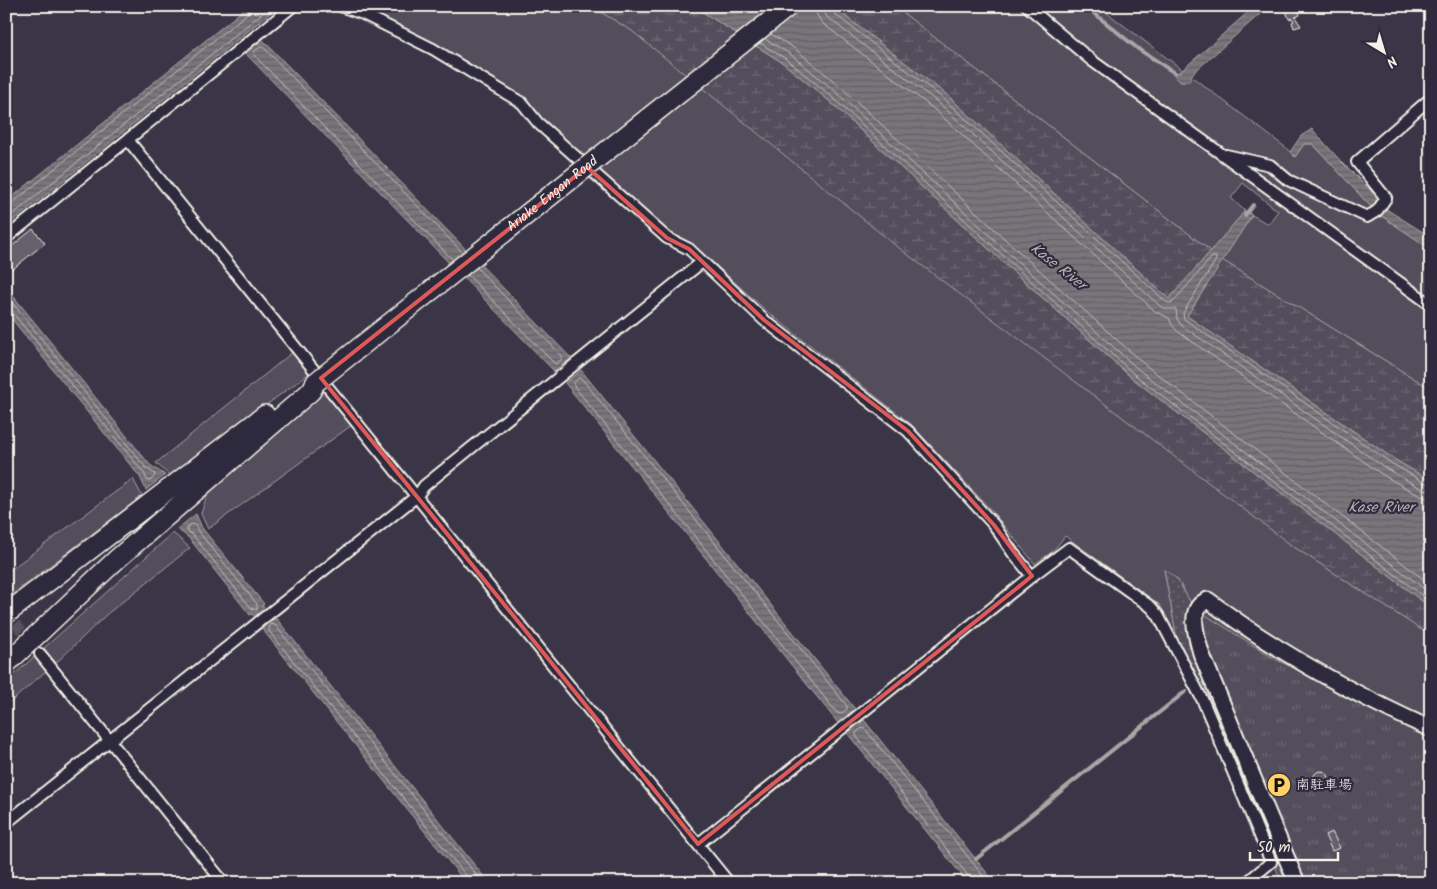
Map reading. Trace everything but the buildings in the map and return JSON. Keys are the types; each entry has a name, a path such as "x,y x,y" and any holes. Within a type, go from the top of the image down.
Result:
{"highway":[{"name":"Ariake Engan Road","path":"316,382 789,6"},
{"path":"6,614 306,385 316,382"},
{"path":"6,664 117,559 312,391 316,382"}],"street":[{"path":"6,238 293,6"},
{"path":"340,6 363,14 433,49 522,103 538,123 667,238 688,249 764,320 908,431 994,525 1032,576"},
{"path":"1027,6 1091,60 1431,305"},
{"path":"1220,154 1270,165 1288,180 1367,217 1380,207 1386,198 1357,162 1431,98"},
{"path":"128,140 729,883"},
{"path":"6,823 417,496 424,486 702,262"},
{"path":"698,844 1069,548 1151,607 1158,615 1203,701 1272,862 1246,883"},
{"path":"1297,883 1201,653 1195,629 1195,614 1201,602 1208,600 1284,651 1371,700 1431,729"},
{"path":"40,654 224,883"}],"highlighted area":[{"path":"587,167 667,238 689,249 764,320 908,431 994,525 1032,576 698,844 321,378"}],"green space":[{"path":"359,6 591,6 632,31 1291,545 1431,636 1431,749 1423,750 1200,619 1204,614 1191,603 1177,579 1164,570 1177,638 1160,605 1065,536 1053,551 1035,564 992,511 911,424 769,313 691,243 671,235 544,123 523,100 439,46"},
{"path":"591,6 693,6 783,63 828,100 1006,265 1132,378 1431,608 1431,636 1291,545 895,245 632,31"},
{"path":"832,6 894,6 1211,251 1169,299 947,95"},
{"path":"894,6 1098,6 1285,147 1295,157 1304,144 1313,144 1371,207 1431,249 1431,389 1222,260 1252,215 1268,224 1278,211 1243,183 1231,198 1245,211 1211,251"},
{"path":"1222,260 1431,389 1431,481 1394,459 1187,316"},
{"path":"294,351 311,372 170,476 156,463"},
{"path":"323,391 352,425 208,529 201,514 209,489"},
{"path":"133,479 142,496 6,599 6,573"},
{"path":"173,533 190,548 107,614 56,663 44,648"},
{"path":"1164,569 1177,579 1191,603 1189,627 1290,883 1282,883 1205,696 1177,638"},
{"path":"1204,614 1275,659 1431,735 1431,883 1303,883 1222,694 1205,643 1200,619"},
{"path":"35,656 46,671 6,706 6,682"}],"water":[{"path":"248,6 279,6 6,227 6,202"},
{"name":"Kase River","path":"693,6 832,6 947,95 1169,299 1245,211 1252,215 1187,316 1394,459 1431,481 1431,608 1132,378 1006,265 828,100 783,63"},
{"path":"1255,6 1269,6 1193,73 1189,81 1183,82 1176,78 1175,73 1180,72"},
{"path":"262,39 571,358 555,372 245,53"},
{"path":"1312,129 1379,199 1377,203 1383,209 1386,209 1431,237 1431,249 1380,215 1381,212 1374,205 1371,207 1313,144 1304,144 1295,157 1290,152 1301,136"},
{"path":"6,287 150,465 165,475 146,490 140,477 6,312"},
{"path":"581,370 855,709 838,723 565,383"},
{"path":"196,514 202,528 264,604 262,605 274,620 276,618 489,883 466,883 262,629 264,628 263,626 252,614 250,615 189,538 177,529"},
{"path":"864,720 995,883 968,883 847,733"}],"waterway":[{"path":"1085,6 1137,48 1175,73"},
{"path":"1245,215 1253,205"},
{"path":"976,859 1186,691"}],"tunnel":[{"path":"6,612 40,654"}],"place":[{"name":"南駐車場","path":"1279,785"}]}
